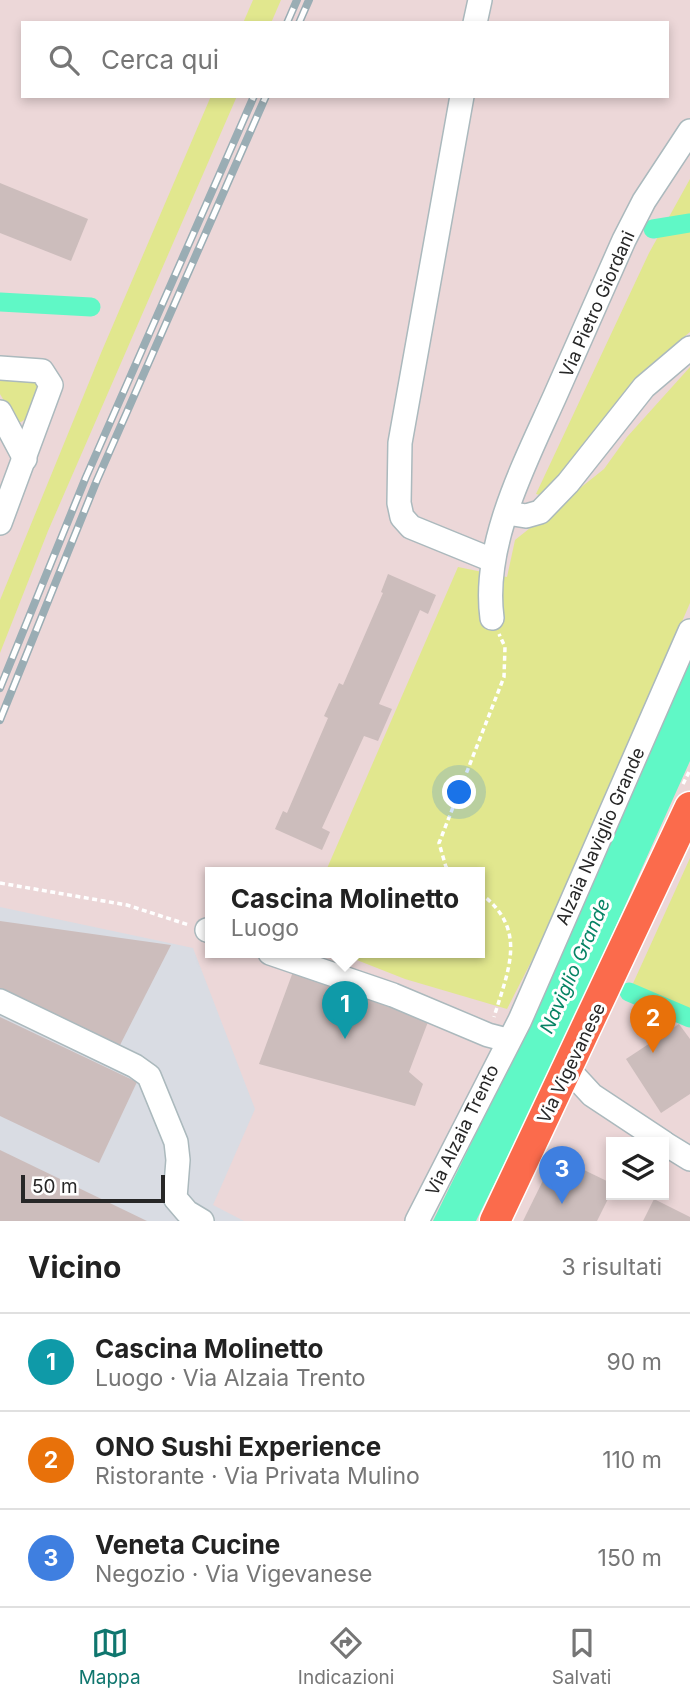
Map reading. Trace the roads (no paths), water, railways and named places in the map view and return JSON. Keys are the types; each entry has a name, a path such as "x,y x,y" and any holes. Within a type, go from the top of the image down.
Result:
{"main road":[{"name":"Via Vigevanese","path":"495,1221 610,982 690,807"}],"street":[{"path":"475,21 480,0"},
{"path":"462,98 400,443 399,503 402,517 411,527 492,560"},
{"name":"Via Pietro Giordani","path":"492,618 488,593 492,560 516,484 624,240 644,201 690,131"},
{"path":"508,513 526,516 540,512 568,483 644,387 690,348"},
{"path":"0,368 42,371 51,385 0,523"},
{"path":"0,412 25,459"},
{"name":"Alzaia Naviglio Grande","path":"497,1038 520,1020 690,631"},
{"path":"285,958 393,995 497,1038"},
{"path":"0,1001 135,1066 149,1076 176,1142 175,1198 187,1212 202,1221"},
{"name":"Via Alzaia Trento","path":"417,1221 497,1038"},
{"path":"568,1069 592,1095 655,1137"},
{"path":"669,1146 690,1159"}],"water":[{"name":"Naviglio Grande","path":"690,653 690,761 562,1046 476,1221 433,1221 516,1052"}],"waterway":[{"path":"653,229 690,223"},
{"path":"0,302 91,307"},
{"path":"629,992 690,1018"}],"railway":[{"path":"288,21 297,0"},
{"path":"300,21 309,0"},
{"path":"0,688 86,477 253,98"},
{"path":"0,720 97,480 265,98"}],"place":[{"name":"Cascina Molinetto","path":"345,1039"},
{"name":"ONO Sushi Experience","path":"653,1053"},
{"name":"Veneta Cucine","path":"562,1204"}]}
